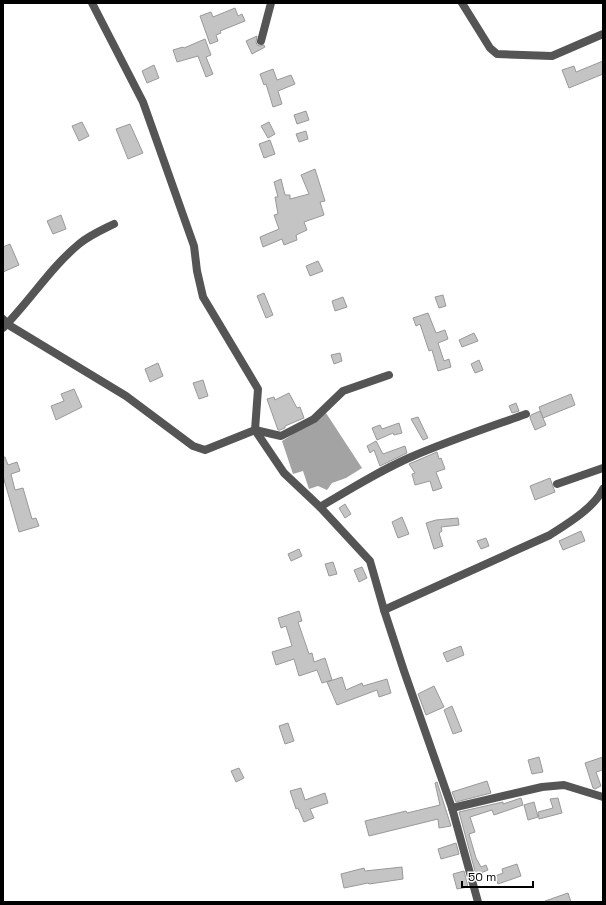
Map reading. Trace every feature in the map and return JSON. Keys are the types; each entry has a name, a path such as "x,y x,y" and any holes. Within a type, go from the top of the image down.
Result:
{"street":[{"path":"92,3 143,102 194,246 197,271 203,297 258,388 255,430 284,473 320,507 370,561 404,671 452,808 478,902"},
{"path":"261,42 271,3"},
{"path":"462,3 490,48 497,54 552,56 603,34"},
{"path":"114,224 96,232 80,243 4,323 126,396 193,446 205,450 255,430 282,436 314,419 343,391 389,375"},
{"path":"320,507 370,477 410,458 453,440 526,414"},
{"path":"557,484 603,468"},
{"path":"384,610 550,535 575,518 599,497 603,490"},
{"path":"452,808 542,787 564,785 603,797"}],"shaded area":[{"path":"326,413 362,468 346,478 332,483 327,490 318,486 309,489 303,471 293,474 282,441"}],"building":[{"path":"235,8 238,16 242,14 245,21 220,31 221,33 216,35 218,41 210,44 200,16 211,12 213,17"},
{"path":"257,36 257,45 264,45 265,47 252,54 246,41"},
{"path":"205,39 211,55 206,57 213,74 206,77 198,56 177,62 173,50 184,48"},
{"path":"603,61 603,74 569,88 562,70 574,66 576,72"},
{"path":"154,65 159,78 147,83 142,71"},
{"path":"273,69 277,80 291,75 295,84 278,91 282,104 273,107 266,84 264,85 260,74"},
{"path":"306,111 309,120 297,124 294,115"},
{"path":"82,122 89,136 79,141 72,126"},
{"path":"269,122 275,134 268,138 261,126"},
{"path":"130,124 143,153 128,159 116,129"},
{"path":"306,131 308,139 299,142 296,134"},
{"path":"270,140 275,154 264,158 259,144"},
{"path":"315,169 325,201 320,202 324,215 304,222 307,230 296,235 297,240 284,245 282,239 263,247 260,237 279,229 274,215 278,214 275,197 278,197 274,182 281,179 285,195 290,195 290,199 309,194 301,175"},
{"path":"61,215 66,229 53,234 47,221"},
{"path":"10,244 19,265 3,272 3,247"},
{"path":"318,261 323,271 310,276 306,266"},
{"path":"264,293 273,315 266,318 257,296"},
{"path":"443,295 446,306 439,308 435,297"},
{"path":"343,297 347,307 335,311 332,301"},
{"path":"428,313 436,333 445,330 448,339 438,343 444,361 449,359 451,367 438,371 432,350 429,351 420,324 416,326 413,318"},
{"path":"474,333 478,341 462,347 459,340"},
{"path":"340,353 342,361 334,364 331,355"},
{"path":"479,360 483,370 475,373 471,364"},
{"path":"158,363 163,376 150,382 145,369"},
{"path":"203,380 208,396 199,399 193,383"},
{"path":"74,389 82,407 56,420 51,406 64,401 61,394"},
{"path":"289,393 297,408 300,407 304,418 278,430 267,399 274,397 275,400"},
{"path":"571,394 575,405 543,418 539,407"},
{"path":"516,403 519,411 512,413 509,406"},
{"path":"540,411 546,425 535,430 530,418 531,415"},
{"path":"418,417 428,438 423,440 411,419"},
{"path":"399,423 402,433 394,435 393,433 377,440 372,428 380,425 382,429"},
{"path":"376,441 383,454 405,446 407,453 380,466 374,450 370,453 367,446"},
{"path":"437,452 445,469 436,472 442,488 433,491 430,481 415,485 412,474 415,473 409,464"},
{"path":"3,457 5,457 8,465 17,462 20,471 11,474 15,490 23,488 32,519 36,518 39,526 19,532 3,476"},
{"path":"550,478 555,492 535,500 530,486"},
{"path":"345,504 351,514 345,518 339,508"},
{"path":"402,517 409,534 398,538 392,522"},
{"path":"458,518 459,525 441,527 442,531 439,533 443,546 434,549 426,523 436,520"},
{"path":"581,531 585,541 563,550 559,541"},
{"path":"486,538 489,546 481,549 477,541"},
{"path":"299,549 302,556 291,561 288,554"},
{"path":"333,562 337,574 329,576 325,564"},
{"path":"362,567 367,578 359,582 354,570"},
{"path":"299,611 302,621 298,622 309,654 312,653 314,662 325,658 332,680 322,683 317,670 299,676 294,659 276,665 272,652 292,646 286,626 281,628 278,618"},
{"path":"461,646 464,655 447,662 443,653"},
{"path":"342,677 346,690 362,683 363,686 387,679 391,693 379,697 377,690 337,705 327,682"},
{"path":"434,686 444,707 426,715 418,694"},
{"path":"452,706 462,731 453,734 444,710"},
{"path":"288,723 294,741 285,744 279,726"},
{"path":"539,757 543,772 532,774 528,760"},
{"path":"603,757 603,770 596,772 601,786 595,789 593,788 585,763"},
{"path":"239,768 244,778 236,782 231,771"},
{"path":"487,781 491,793 456,802 452,792"},
{"path":"437,782 451,826 439,828 438,819 369,836 365,821 406,811 407,813 440,805 435,783"},
{"path":"301,788 305,800 325,793 328,803 310,809 314,818 304,822 298,808 296,809 290,791"},
{"path":"521,798 523,805 494,815 492,810 470,817 475,832 469,834 476,858 481,867 486,865 488,870 476,875 459,812 503,802 503,804"},
{"path":"558,798 562,813 539,819 538,812 553,808 550,799"},
{"path":"534,802 538,817 528,820 524,805"},
{"path":"456,843 459,854 441,859 438,849"},
{"path":"517,864 521,876 498,884 495,876 503,873 502,869"},
{"path":"402,867 403,879 368,883 344,888 341,874 364,868 365,871"},
{"path":"464,871 468,887 457,889 453,874"},
{"path":"568,893 571,902 545,902 545,901"}]}
